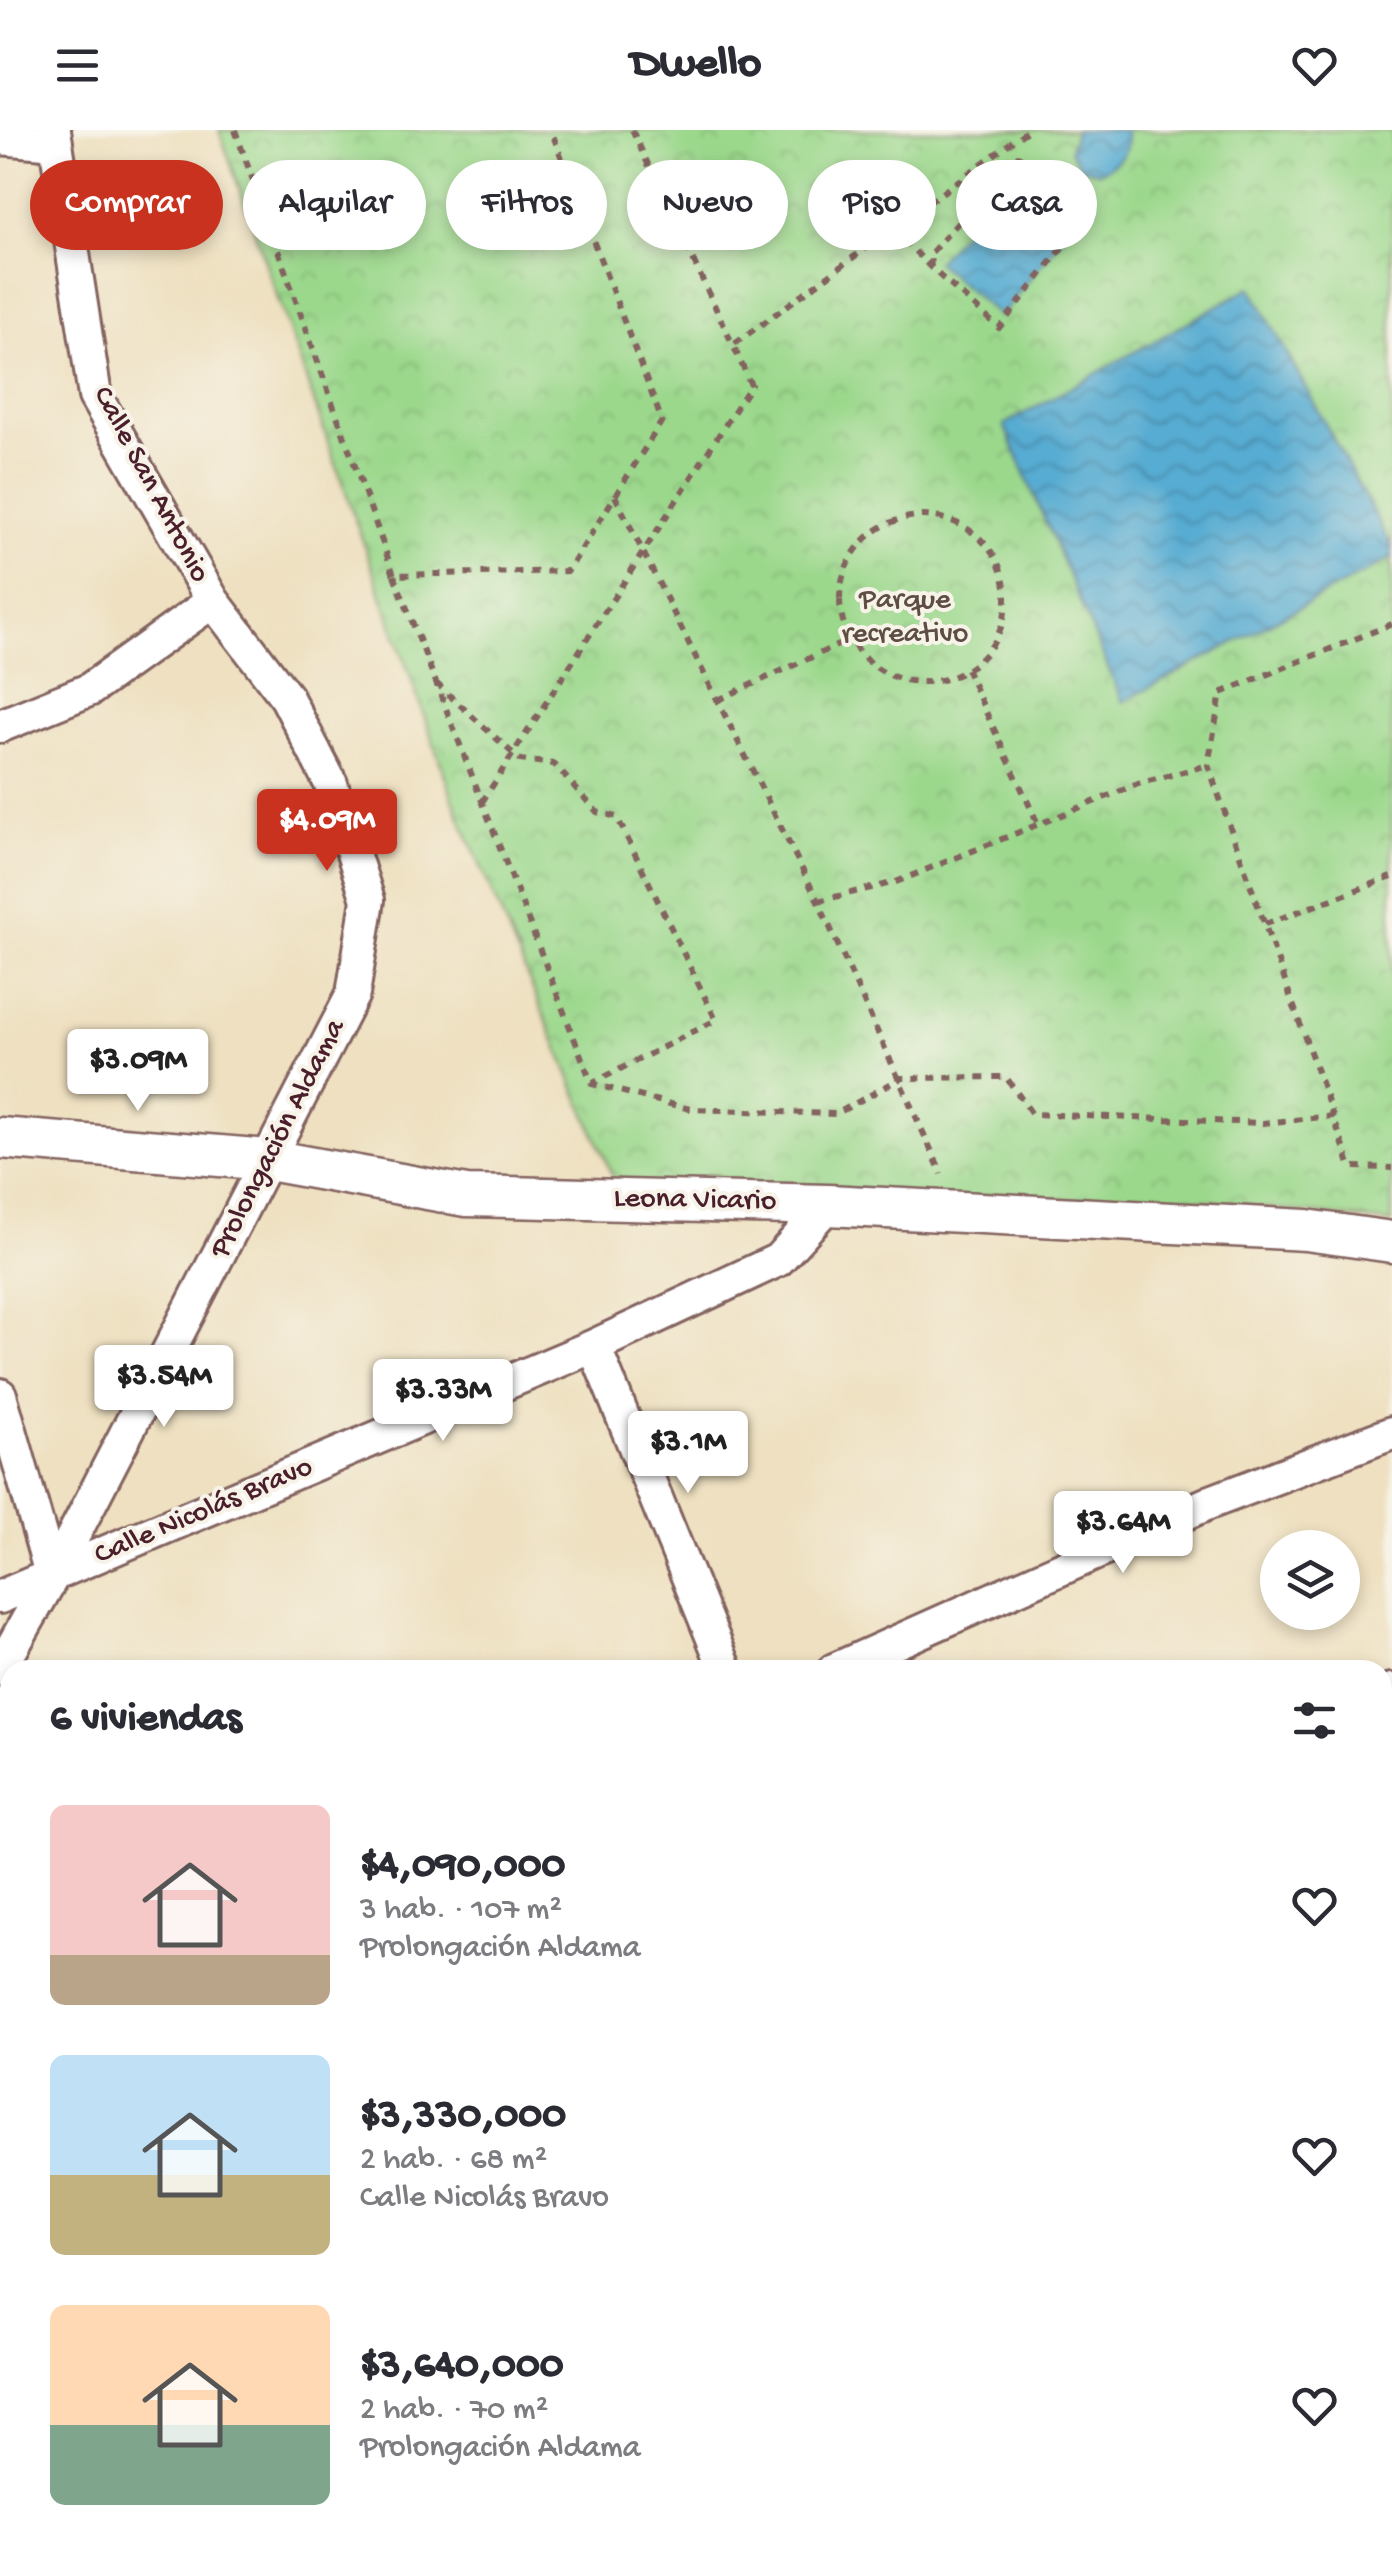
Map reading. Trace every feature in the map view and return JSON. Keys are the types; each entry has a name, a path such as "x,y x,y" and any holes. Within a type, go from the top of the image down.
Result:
{"street":[{"path":"0,138 55,137"},
{"name":"Calle San Antonio","path":"55,137 96,396 213,601"},
{"path":"0,726 89,690 213,601"},
{"name":"Prolongación Aldama","path":"5,1660 52,1577 354,994 368,900 332,784 287,698 213,601"},
{"name":"Leona Vicario","path":"0,1138 269,1160 466,1196 828,1204 1306,1230 1392,1242"},
{"name":"Calle Nicolás Bravo","path":"0,1597 594,1346 778,1260 828,1204"},
{"path":"594,1346 722,1660"},
{"path":"0,1394 52,1577"},
{"path":"856,1660 1211,1502 1392,1433"}],"path":[{"path":"235,130 433,680 592,1084"},
{"path":"394,575 568,571 662,421 551,130"},
{"path":"481,803 751,385 632,130"},
{"path":"936,197 1028,130"},
{"path":"913,250 930,268 998,328 1094,208 1018,156 930,254 930,268"},
{"path":"734,345 863,250"},
{"path":"615,496 818,901 959,1212"},
{"path":"912,516 939,516 964,526 986,542 1000,565 1007,592 1004,617 995,641 966,670 935,682 909,682 885,674 864,660 849,640 840,614 840,587 848,561 864,540 886,524 912,516"},
{"path":"1392,624 1221,693 1208,765 1351,1167 1392,1168"},
{"path":"718,700 849,640"},
{"path":"966,670 1038,824"},
{"path":"433,680 520,760 554,764 598,812 617,816 716,1020 592,1084"},
{"path":"818,901 896,882 1138,784 1208,765"},
{"path":"1265,924 1392,877"},
{"path":"592,1084 690,1109 836,1114 899,1078 1006,1076 1032,1114 1263,1123 1333,1116"}],"green space":[{"name":"Parque recreativo","path":"219,130 1392,130 1392,1223 1201,1200 953,1199 617,1187 458,813 261,250 426,250 426,160 243,160 243,199"}],"water":[{"path":"1075,130 1125,130 1125,151 1100,172 1097,160 1076,160 1070,151"},
{"path":"956,239 956,250 1052,250 1000,317 936,262"},
{"path":"1251,287 1392,547 1392,558 1123,702 1004,425"}]}
